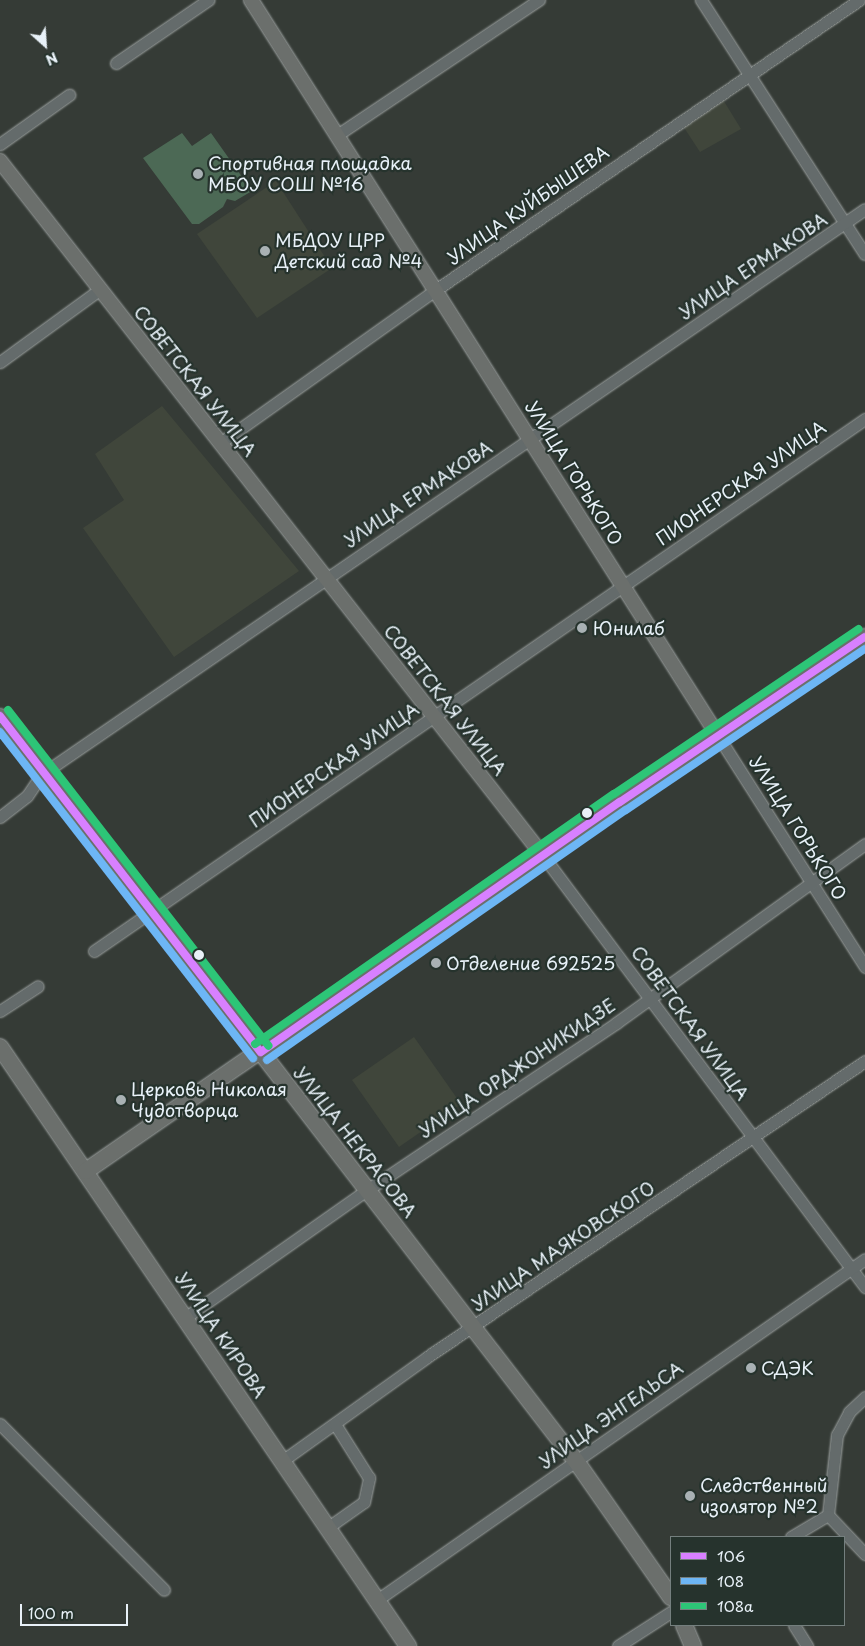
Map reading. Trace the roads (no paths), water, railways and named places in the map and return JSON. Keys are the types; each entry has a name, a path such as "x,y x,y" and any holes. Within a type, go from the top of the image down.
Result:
{"highway":[{"path":"86,1172 718,736 865,637"},
{"name":"УЛИЦА КИРОВА","path":"0,1047 186,1317 408,1646"},
{"name":"УЛИЦА НЕКРАСОВА","path":"261,1052 576,1461 670,1596"},
{"path":"684,1626 693,1646"}],"main road":[{"name":"УЛИЦА ГОРЬКОГО","path":"251,0 718,736"},
{"name":"СОВЕТСКАЯ УЛИЦА","path":"0,161 544,857"},
{"name":"УЛИЦА НЕКРАСОВА","path":"0,716 42,774 261,1052"}],"street":[{"path":"116,63 208,0"},
{"path":"337,136 539,0"},
{"path":"701,0 865,254"},
{"name":"УЛИЦА КУЙБЫШЕВА","path":"220,443 434,290 858,0"},
{"path":"0,144 69,95"},
{"name":"УЛИЦА ЕРМАКОВА","path":"0,817 28,796 42,774 865,209"},
{"path":"0,362 99,290"},
{"name":"ПИОНЕРСКАЯ УЛИЦА","path":"94,951 865,419"},
{"name":"УЛИЦА ГОРЬКОГО","path":"718,736 809,882 865,967"},
{"name":"УЛИЦА ОРДЖОНИКИДЗЕ","path":"186,1317 367,1190 650,999 809,882 865,844"},
{"name":"СОВЕТСКАЯ УЛИЦА","path":"544,857 752,1139 854,1268 865,1287"},
{"path":"0,1011 38,986"},
{"name":"УЛИЦА МАЯКОВСКОГО","path":"282,1461 473,1328 865,1061"},
{"name":"УЛИЦА ЭНГЕЛЬСА","path":"377,1600 865,1259"},
{"name":"СОВЕТСКАЯ УЛИЦА","path":"854,1268 865,1277"},
{"path":"865,1397 849,1412 837,1435 828,1515 865,1554"},
{"path":"0,1424 164,1590"},
{"path":"327,1528 364,1502 368,1478 335,1424"},
{"path":"793,1536 828,1515"},
{"path":"618,1646 670,1613"},
{"path":"795,1626 807,1646"}],"place":[{"name":"Спортивная площадка МБОУ СОШ №16","path":"198,174"},
{"name":"МБДОУ ЦРР Детский сад №4","path":"265,251"},
{"name":"Юнилаб","path":"582,628"},
{"name":"Отделение 692525","path":"436,963"},
{"name":"Церковь Николая Чудотворца","path":"121,1100"},
{"name":"СДЭК","path":"751,1368"},
{"name":"Следственный изолятор №2","path":"690,1496"}]}
